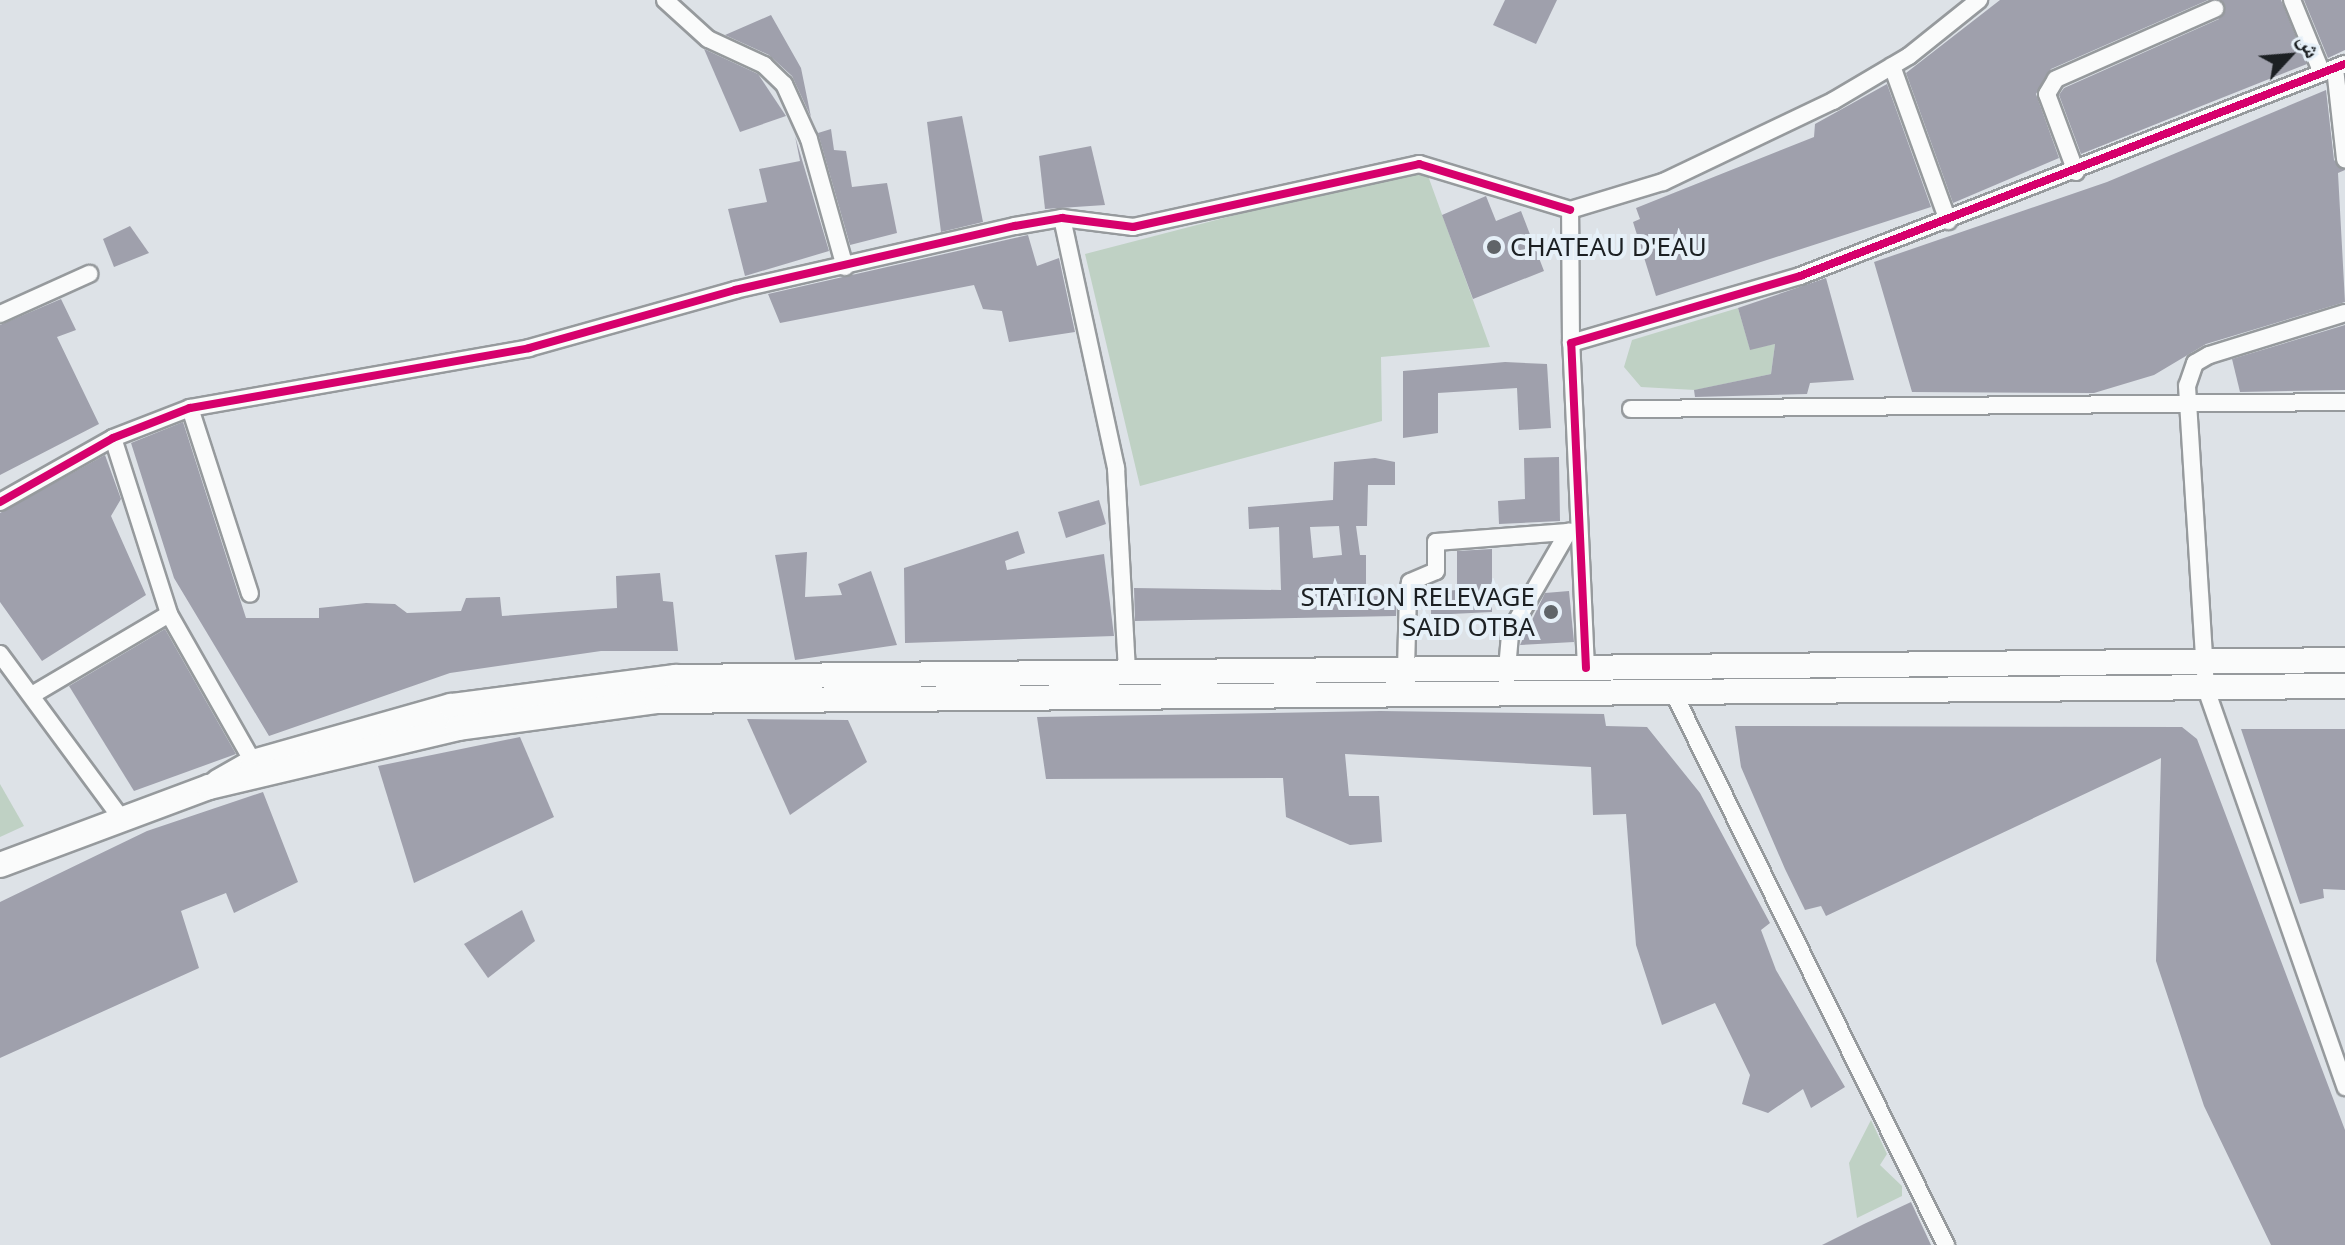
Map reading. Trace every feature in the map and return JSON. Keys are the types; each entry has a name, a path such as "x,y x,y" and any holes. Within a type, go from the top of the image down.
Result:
{"main road":[{"path":"209,787 253,762 451,706 633,680 1127,670 2345,660"},
{"path":"0,865 120,817 209,787 458,728 657,701 2345,686"}],"street":[{"path":"665,0 708,39 764,65 784,84 809,139 845,267"},
{"path":"0,502 113,438 190,408 529,348 845,267 1062,218 1133,227 1419,164 1570,210 1663,182 1892,66 1979,0"},
{"path":"2292,0 2334,68 2345,159"},
{"path":"2076,172 2047,94 2056,79 2215,9"},
{"path":"1892,66 1948,221"},
{"path":"1571,343 1683,315 1948,221 2334,68"},
{"path":"1570,210 1573,532 1586,668"},
{"path":"1062,218 1116,468 1127,670"},
{"path":"0,314 89,274"},
{"path":"2345,313 2200,359 2191,371 2188,406 2200,661 2206,689 2345,1087"},
{"path":"1631,409 2188,406 2345,402"},
{"path":"190,408 250,594"},
{"path":"113,438 169,614 253,762"},
{"path":"1507,669 1510,632 1573,532"},
{"path":"1406,669 1408,591 1414,579 1434,573 1436,542 1573,532"},
{"path":"32,695 169,614"},
{"path":"0,654 120,817"},
{"path":"1673,692 1946,1245"}],"green space":[{"path":"1417,168 1427,173 1490,347 1381,357 1382,421 1140,486 1085,254"},
{"path":"1738,308 1750,349 1775,344 1771,374 1695,390 1641,387 1624,367 1632,340"},
{"path":"0,784 24,826 0,837"},
{"path":"1871,1120 1887,1154 1880,1165 1902,1186 1902,1196 1857,1218 1849,1163"}],"building":[{"path":"1505,0 1557,0 1536,44 1493,25"},
{"path":"2000,0 2208,0 2051,69 2036,94 2059,158 1953,203 1906,73"},
{"path":"2221,0 2281,0 2307,64 2081,154 2059,95 2064,88 2219,19"},
{"path":"2304,0 2345,0 2345,50 2328,58"},
{"path":"771,15 801,68 811,117 792,76 769,55 725,35"},
{"path":"704,49 758,74 786,116 740,132"},
{"path":"1887,84 1931,207 1656,296 1633,222 1640,219 1636,208 1814,137 1815,124"},
{"path":"2326,90 2334,160 2345,170 2338,173 2345,302 2206,344 2154,375 2094,393 1912,392 1874,262 2107,182"},
{"path":"962,116 983,222 941,232 927,122"},
{"path":"831,129 834,150 846,151 852,187 887,183 897,233 850,245 818,133"},
{"path":"795,136 829,251 745,276 728,209 767,202 759,169 800,161"},
{"path":"1091,146 1105,205 1045,209 1039,156"},
{"name":"CHATEAU D'EAU","path":"1486,196 1496,221 1521,211 1544,271 1473,299 1442,215"},
{"path":"130,226 149,253 114,267 103,239"},
{"path":"1028,235 1037,266 1059,258 1075,332 1009,342 1002,311 983,309 974,285 780,323 768,294"},
{"path":"1826,278 1854,380 1810,383 1807,394 1695,397 1694,390 1771,374 1775,344 1750,350 1738,308"},
{"path":"61,299 76,330 57,337 99,424 0,475 0,325"},
{"path":"2345,325 2345,390 2240,392 2232,359"},
{"path":"1505,362 1547,364 1551,428 1519,430 1517,388 1438,393 1438,433 1403,438 1403,371"},
{"path":"183,422 246,618 319,618 319,608 366,603 395,604 407,613 461,611 466,598 500,597 502,616 617,608 616,576 660,573 663,601 673,602 678,651 601,651 450,673 269,736 174,578 131,443"},
{"path":"105,455 121,499 111,516 146,595 42,661 0,602 0,513"},
{"path":"1559,457 1560,521 1499,524 1498,501 1525,499 1524,458"},
{"path":"1375,458 1395,462 1395,485 1368,485 1367,526 1356,526 1360,555 1366,555 1366,597 1397,594 1396,616 1135,621 1134,588 1281,590 1279,527 1249,529 1248,507 1333,500 1334,462","holes":["1339,526 1342,555 1313,558 1310,527"]},
{"path":"1099,500 1106,524 1066,538 1058,512"},
{"path":"1018,531 1025,553 1005,561 1007,570 1104,554 1114,636 905,643 904,568"},
{"path":"1492,549 1492,612 1431,615 1431,592 1457,590 1457,551"},
{"path":"807,552 805,597 842,595 838,584 871,571 897,645 795,660 775,555"},
{"name":"STATION RELEVAGE SAID OTBA","path":"1569,591 1574,642 1520,645 1545,593"},
{"path":"165,629 236,754 134,791 69,686"},
{"path":"1380,711 1604,714 1606,726 1647,727 1700,793 1770,923 1761,930 1776,970 1845,1087 1811,1108 1803,1089 1768,1113 1742,1104 1750,1075 1715,1003 1662,1025 1636,945 1626,814 1593,815 1591,767 1345,754 1349,796 1379,796 1382,842 1350,845 1286,817 1283,778 1046,779 1037,717"},
{"path":"747,719 848,720 867,762 790,815"},
{"path":"1735,726 2182,727 2197,739 2345,1130 2345,1245 2271,1245 2204,1106 2156,961 2161,758 1826,916 1821,906 1805,910 1785,869 1741,767"},
{"path":"2241,729 2345,729 2345,890 2323,889 2324,898 2300,904"},
{"path":"520,737 554,817 414,883 378,766"},
{"path":"263,792 298,882 234,913 226,893 181,911 199,968 0,1058 0,902 147,831"},
{"path":"522,910 535,941 488,978 464,944"},
{"path":"1911,1202 1931,1245 1822,1245 1864,1224"}],"cycle path":[{"path":"1586,668 1571,343 1800,276 2345,64"},
{"path":"0,502 113,438 190,408 529,348 735,290 1015,226 1062,218 1133,227 1419,164 1570,210"}],"place":[{"name":"CHATEAU D'EAU","path":"1494,247"},
{"name":"STATION RELEVAGE SAID OTBA","path":"1551,612"}]}
